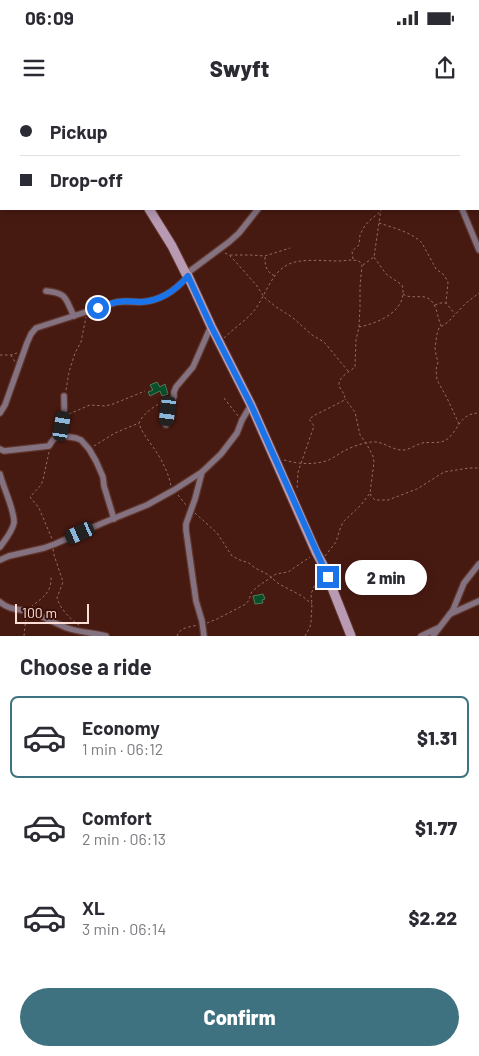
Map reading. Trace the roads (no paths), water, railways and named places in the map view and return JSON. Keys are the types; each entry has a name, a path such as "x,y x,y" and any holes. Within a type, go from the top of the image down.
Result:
{"street":[{"path":"150,210 172,246 251,405 320,559 351,636"},
{"path":"0,413 5,405 31,334 36,328 118,302 143,302 160,298 180,286 187,275 239,233 257,210"},
{"path":"462,210 479,250"},
{"path":"46,291 56,292 65,297 74,316"},
{"path":"166,425 169,406 174,397 176,387 193,368 211,326"},
{"path":"0,449 4,451 49,446 60,432 62,426 64,396"},
{"path":"0,560 8,556 55,544 147,505 174,490 202,472 212,463 237,433 251,405"},
{"path":"57,435 81,440 89,449 101,471 114,519"},
{"path":"202,472 192,511 186,524 186,536 204,636"},
{"path":"0,474 12,509 14,522 7,538 0,547"},
{"path":"433,636 450,614 464,584 479,564"},
{"path":"450,614 479,601"},
{"path":"0,602 6,607 28,611 48,618 66,628 106,636"},
{"path":"422,636 439,628"}]}
